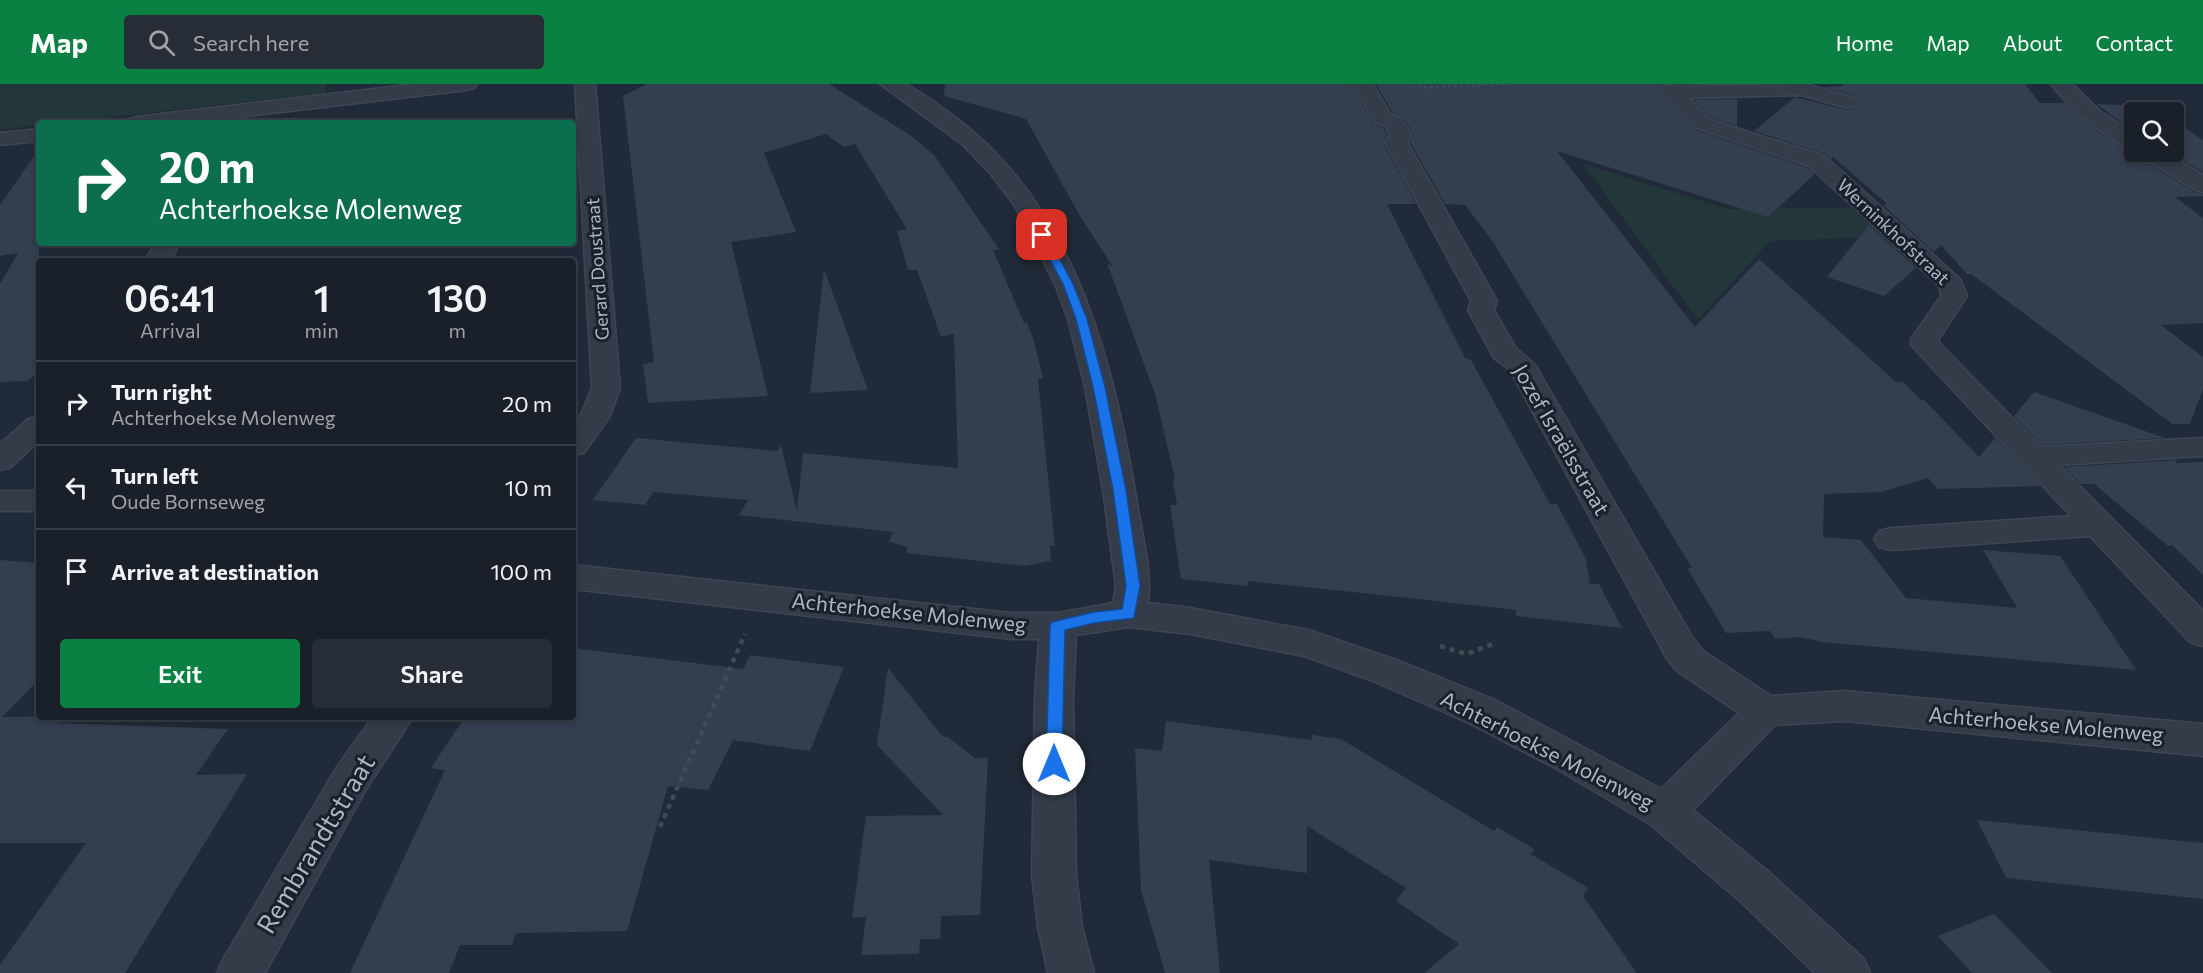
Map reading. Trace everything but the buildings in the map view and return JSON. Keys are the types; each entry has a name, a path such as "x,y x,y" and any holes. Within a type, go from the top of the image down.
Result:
{"street":[{"path":"189,120 224,118 467,84"},
{"name":"Gerard Doustraat","path":"576,442 595,416 606,388 585,84"},
{"path":"890,84 938,114 970,139 998,168 1026,205 1068,284 1081,319 1099,387 1119,490 1133,586 1129,614"},
{"path":"2061,84 2092,115 2124,136"},
{"name":"Jozef Israëlsstraat","path":"1365,87 1382,118 1393,122 1401,135 1396,142 1484,301 1481,310 1492,331 1504,352 1521,365 1679,647 1690,661 1765,711"},
{"name":"Werninkhofstraat","path":"1667,88 1802,89 1848,102"},
{"name":"Werninkhofstraat","path":"1667,88 1704,124 1714,129 1816,161 1951,284 1954,296 1925,339 1925,345 2203,633"},
{"path":"0,139 36,135"},
{"path":"2166,162 2203,185"},
{"path":"0,460 36,429"},
{"path":"2035,457 2203,447"},
{"path":"0,501 36,501"},
{"path":"1891,539 2097,525"},
{"name":"Achterhoekse Molenweg","path":"576,577 1011,626 1058,626 1094,618 1129,614 1190,621 1308,643 1386,671 1483,712 1569,757 1665,812 1765,711 1844,706 2203,741"},
{"path":"1058,626 1054,697 1054,875 1060,927 1071,973"},
{"name":"Rembrandtstraat","path":"240,973 351,779 392,720"},
{"path":"1665,812 1755,887 1847,973"}],"path":[{"path":"1365,87 1514,84"},
{"path":"660,827 761,598"}],"shaded area":[{"path":"0,84 327,84 325,93 86,120 36,120 36,125 0,130"},
{"path":"1583,164 1728,209 1852,208 1883,237 1770,241 1698,320"}],"route":[{"path":"1042,235 1068,284 1081,319 1099,387 1119,490 1133,586 1129,614 1094,618 1058,626 1054,697 1054,764"}]}
